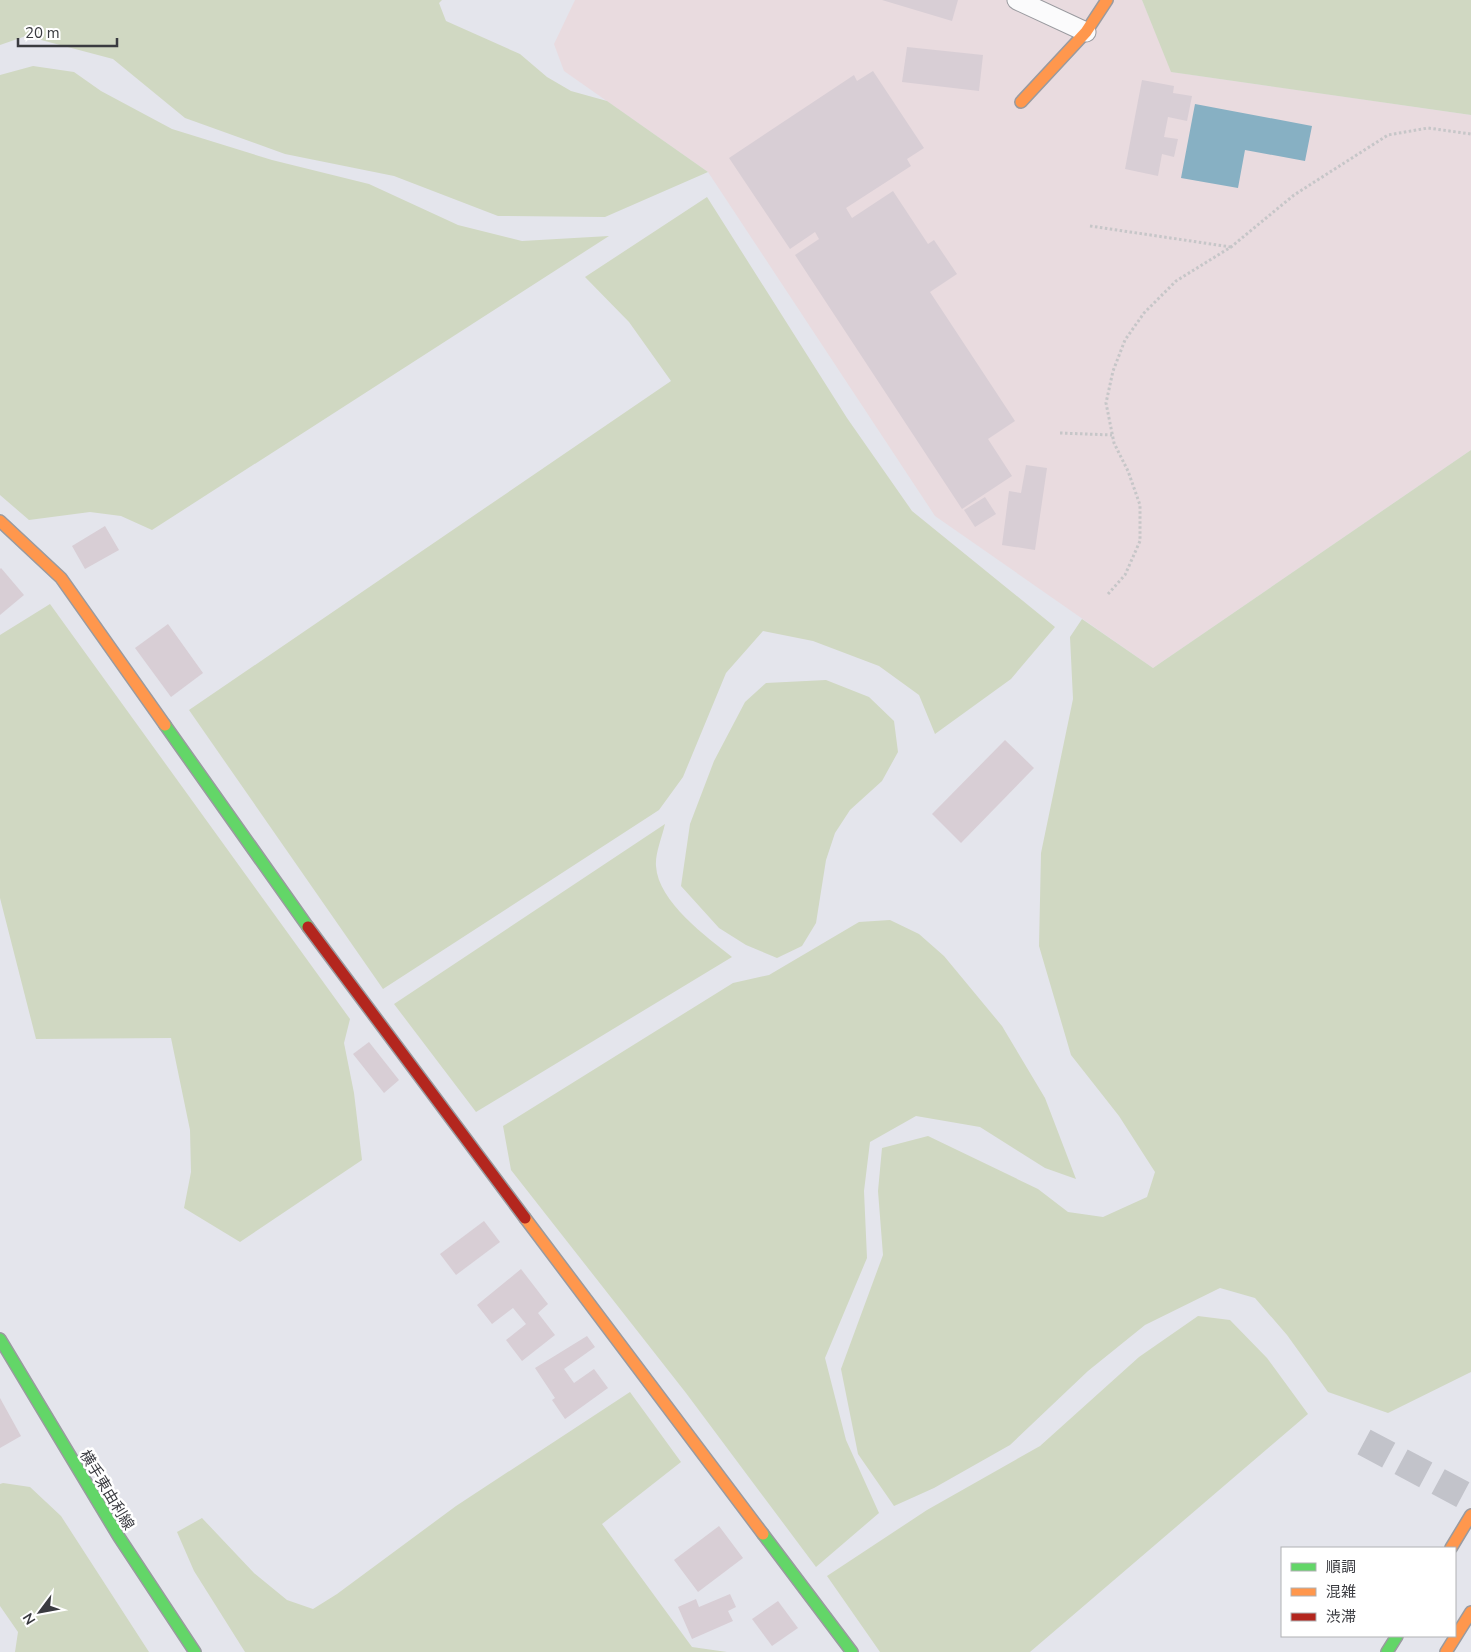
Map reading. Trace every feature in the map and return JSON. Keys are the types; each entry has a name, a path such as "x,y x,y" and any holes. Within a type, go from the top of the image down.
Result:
{"main road":[{"path":"1021,102 1086,32 1107,0"},
{"path":"0,521 61,578 331,960 852,1652"},
{"name":"横手東由利線","path":"0,1339 96,1502 161,1604 195,1652"},
{"path":"1451,1547 1471,1515"},
{"path":"1456,1636 1471,1612"},
{"path":"1386,1652 1395,1637"},
{"path":"1446,1652 1455,1637"}],"lane":[{"path":"1017,0 1086,32"}],"path":[{"path":"1108,594 1126,575 1140,541 1140,505 1112,436 1106,403 1113,371 1125,340 1144,313 1176,281 1231,247 1294,195 1388,135 1428,128 1471,134"},
{"path":"1090,226 1231,247"},
{"path":"1060,433 1112,436"}],"shaded area":[{"path":"575,0 1142,0 1172,72 1471,115 1471,450 1153,668 935,516 708,172 564,71 554,44"}],"green space":[{"path":"0,0 442,0 439,3 446,21 520,54 547,77 571,91 607,101 708,172 605,217 498,216 394,176 285,154 185,118 113,59 26,36 0,45"},
{"path":"1142,0 1471,0 1471,115 1171,72"},
{"path":"33,66 74,72 101,91 172,129 272,160 369,184 458,225 522,241 609,236 152,530 121,516 90,512 29,520 0,495 0,75"},
{"path":"707,197 847,418 912,511 1055,627 1011,679 935,734 919,695 879,666 813,641 763,631 726,673 683,777 659,810 383,989 189,710 671,381 629,322 585,277"},
{"path":"1471,450 1471,1372 1388,1413 1328,1392 1287,1335 1255,1298 1220,1288 1145,1325 1088,1371 1010,1445 934,1488 894,1506 858,1454 841,1369 883,1255 878,1191 882,1148 928,1136 1038,1189 1068,1212 1103,1217 1147,1197 1155,1172 1119,1116 1071,1055 1039,946 1041,853 1073,699 1070,637 1082,619 1153,668"},
{"path":"50,604 350,1019 344,1043 354,1093 362,1160 240,1242 184,1208 191,1172 190,1130 171,1038 36,1039 0,898 0,635"},
{"path":"826,680 869,697 894,721 898,752 882,781 850,810 835,833 826,860 816,923 802,946 777,958 746,945 719,928 681,886 690,824 714,761 745,702 766,683"},
{"path":"665,824 656,866 665,893 685,918 732,957 476,1112 394,1004"},
{"path":"890,920 919,934 944,956 1002,1026 1045,1098 1076,1179 1045,1168 980,1127 916,1116 870,1142 864,1191 867,1258 825,1358 846,1440 879,1513 816,1567 686,1393 511,1170 503,1126 733,983 769,975 859,922"},
{"path":"1198,1316 1230,1320 1267,1358 1308,1414 1030,1652 880,1652 827,1576 927,1510 1040,1446 1139,1357"},
{"path":"630,1392 681,1462 602,1524 692,1647 727,1652 245,1652 194,1571 177,1532 202,1518 254,1573 287,1600 313,1609 337,1594 456,1506"},
{"path":"0,1484 30,1487 61,1516 149,1652 15,1652 18,1632 0,1606"}],"water":[{"path":"1195,104 1312,126 1305,161 1245,150 1238,188 1181,178"}],"building":[{"path":"882,0 958,0 952,21"},
{"path":"907,47 983,55 979,91 902,82"},
{"path":"873,71 924,148 907,159 911,166 846,208 852,218 893,191 928,244 934,240 957,274 930,292 1015,421 988,439 1012,476 962,509 795,255 819,239 815,232 790,249 729,158 854,75 857,81"},
{"path":"1142,80 1174,86 1173,93 1192,96 1187,121 1168,117 1164,137 1178,139 1174,157 1162,154 1158,176 1125,169"},
{"path":"1026,465 1047,468 1035,550 1002,545 1009,491 1021,493"},
{"path":"985,497 996,514 975,527 964,510"},
{"path":"105,526 119,550 85,569 72,546"},
{"path":"0,569 24,595 0,615"},
{"path":"168,624 203,673 171,697 135,648"},
{"path":"1005,740 1034,768 961,843 932,814"},
{"path":"369,1042 399,1080 384,1093 353,1054"},
{"path":"484,1221 500,1242 456,1275 440,1254"},
{"path":"521,1269 548,1304 538,1313 555,1335 522,1361 506,1340 526,1324 513,1308 492,1324 477,1305"},
{"path":"587,1336 595,1347 564,1369 574,1383 594,1369 608,1388 565,1419 552,1400 555,1398 535,1368"},
{"path":"0,1398 21,1436 0,1448"},
{"path":"719,1526 743,1558 698,1592 674,1560"},
{"path":"730,1594 736,1607 728,1611 733,1621 692,1639 678,1607 696,1599 699,1607"},
{"path":"778,1601 798,1628 772,1646 752,1619"}],"tunnel":[{"path":"1364,1442 1471,1499"}],"traffic: fast":[{"path":"165,725 308,927"},
{"path":"0,1339 119,1537 195,1652"},
{"path":"763,1534 852,1652"},
{"path":"1387,1652 1396,1637"}],"traffic: slow":[{"path":"1021,102 1086,32 1107,0"},
{"path":"0,521 61,578 165,725"},
{"path":"525,1218 763,1534"},
{"path":"1452,1547 1471,1515"},
{"path":"1456,1636 1471,1612"},
{"path":"1446,1652 1455,1637"}],"traffic: jam":[{"path":"308,927 525,1218"}]}
